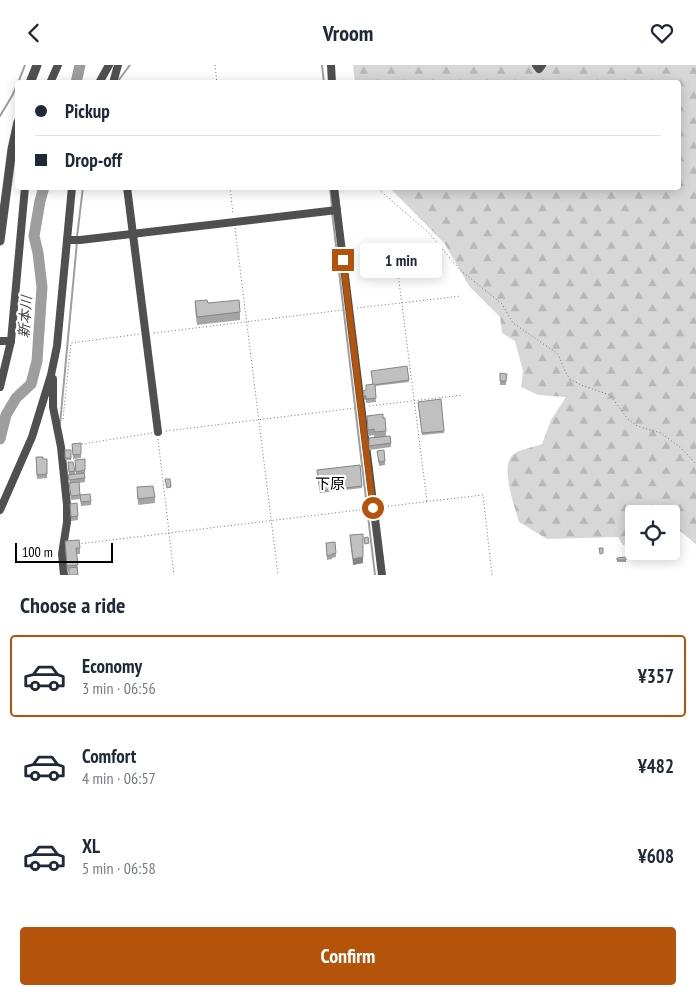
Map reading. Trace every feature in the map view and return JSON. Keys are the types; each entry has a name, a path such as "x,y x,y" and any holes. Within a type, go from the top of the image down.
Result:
{"street":[{"path":"31,80 37,65"},
{"path":"51,80 58,65"},
{"path":"101,80 109,65"},
{"path":"115,80 118,65"},
{"path":"331,65 332,80"},
{"path":"536,65 539,69 542,65"},
{"path":"0,241 15,136"},
{"path":"0,387 11,341 25,190"},
{"path":"0,511 32,437 52,375 57,346 72,190"},
{"path":"127,190 158,432"},
{"path":"334,190 382,575"},
{"path":"67,240 337,210"},
{"path":"0,341 11,341"},
{"path":"52,375 53,407 61,447 67,505 62,564 64,575"}],"path":[{"path":"215,65 217,80"},
{"path":"230,190 278,575"},
{"path":"379,190 430,234 459,269 502,304 513,323 558,354 570,379 610,395 627,418 637,426 661,433 681,448 696,464"},
{"path":"395,250 427,502"},
{"path":"57,429 61,427 62,423 71,343 460,296"},
{"path":"80,444 158,432 463,395"},
{"path":"158,432 174,575"},
{"path":"63,546 483,495 492,575"}],"green space":[{"path":"353,65 696,65 696,544 680,531 680,505 625,505 625,545 623,545 618,537 547,539 519,522 509,486 508,466 510,458 515,453 542,444 551,420 566,397 538,395 521,387 523,371 515,341 502,333 500,317 469,286 445,244 392,190 681,190 681,80 355,80"}],"building":[{"path":"207,300 208,303 239,300 240,312 197,317 195,301"},
{"path":"407,366 409,380 373,385 371,371"},
{"path":"500,373 507,374 506,381 500,381"},
{"path":"375,384 376,398 366,399 363,391 366,390 366,385"},
{"path":"441,399 444,431 422,433 418,402"},
{"path":"383,414 386,431 374,432 374,429 368,430 367,416"},
{"path":"390,436 391,443 369,446 369,438"},
{"path":"81,443 81,454 73,455 72,444"},
{"path":"65,450 71,450 71,458 65,458"},
{"path":"384,450 385,461 379,462 377,451"},
{"path":"36,457 47,459 47,474 37,475"},
{"path":"85,459 85,470 76,472 75,460"},
{"path":"68,462 73,462 75,471 69,472"},
{"path":"360,465 362,486 320,491 317,470"},
{"path":"84,473 85,478 69,480 68,475"},
{"path":"165,479 170,479 171,487 167,488"},
{"path":"79,482 80,495 71,496 69,483"},
{"path":"153,486 155,497 138,499 137,487"},
{"path":"90,494 91,501 81,502 80,495"},
{"path":"77,503 78,516 71,517 70,504"},
{"path":"363,534 363,557 353,559 350,535"},
{"path":"368,537 369,543 365,544 364,538"},
{"path":"79,540 80,548 76,548 78,565 67,566 65,541"},
{"path":"335,542 336,553 327,556 326,543"},
{"path":"599,548 603,548 603,553 600,554"},
{"path":"625,557 625,560 617,560 617,558"},
{"path":"77,567 78,575 69,575 69,568"}],"waterway":[{"path":"19,80 25,65"},
{"name":"新本川","path":"77,80 80,65"},
{"path":"119,80 130,65"},
{"path":"322,65 324,80"},
{"path":"0,116 15,90"},
{"name":"新本川","path":"0,439 6,415 16,398 31,384 37,361 42,287 34,236 43,190"},
{"path":"77,237 83,190"},
{"path":"330,190 332,208"},
{"path":"332,212 375,575"},
{"path":"60,424 77,242"}],"district":[{"name":"下原","path":"330,483"}],"route":[{"path":"343,260 373,508"}]}
